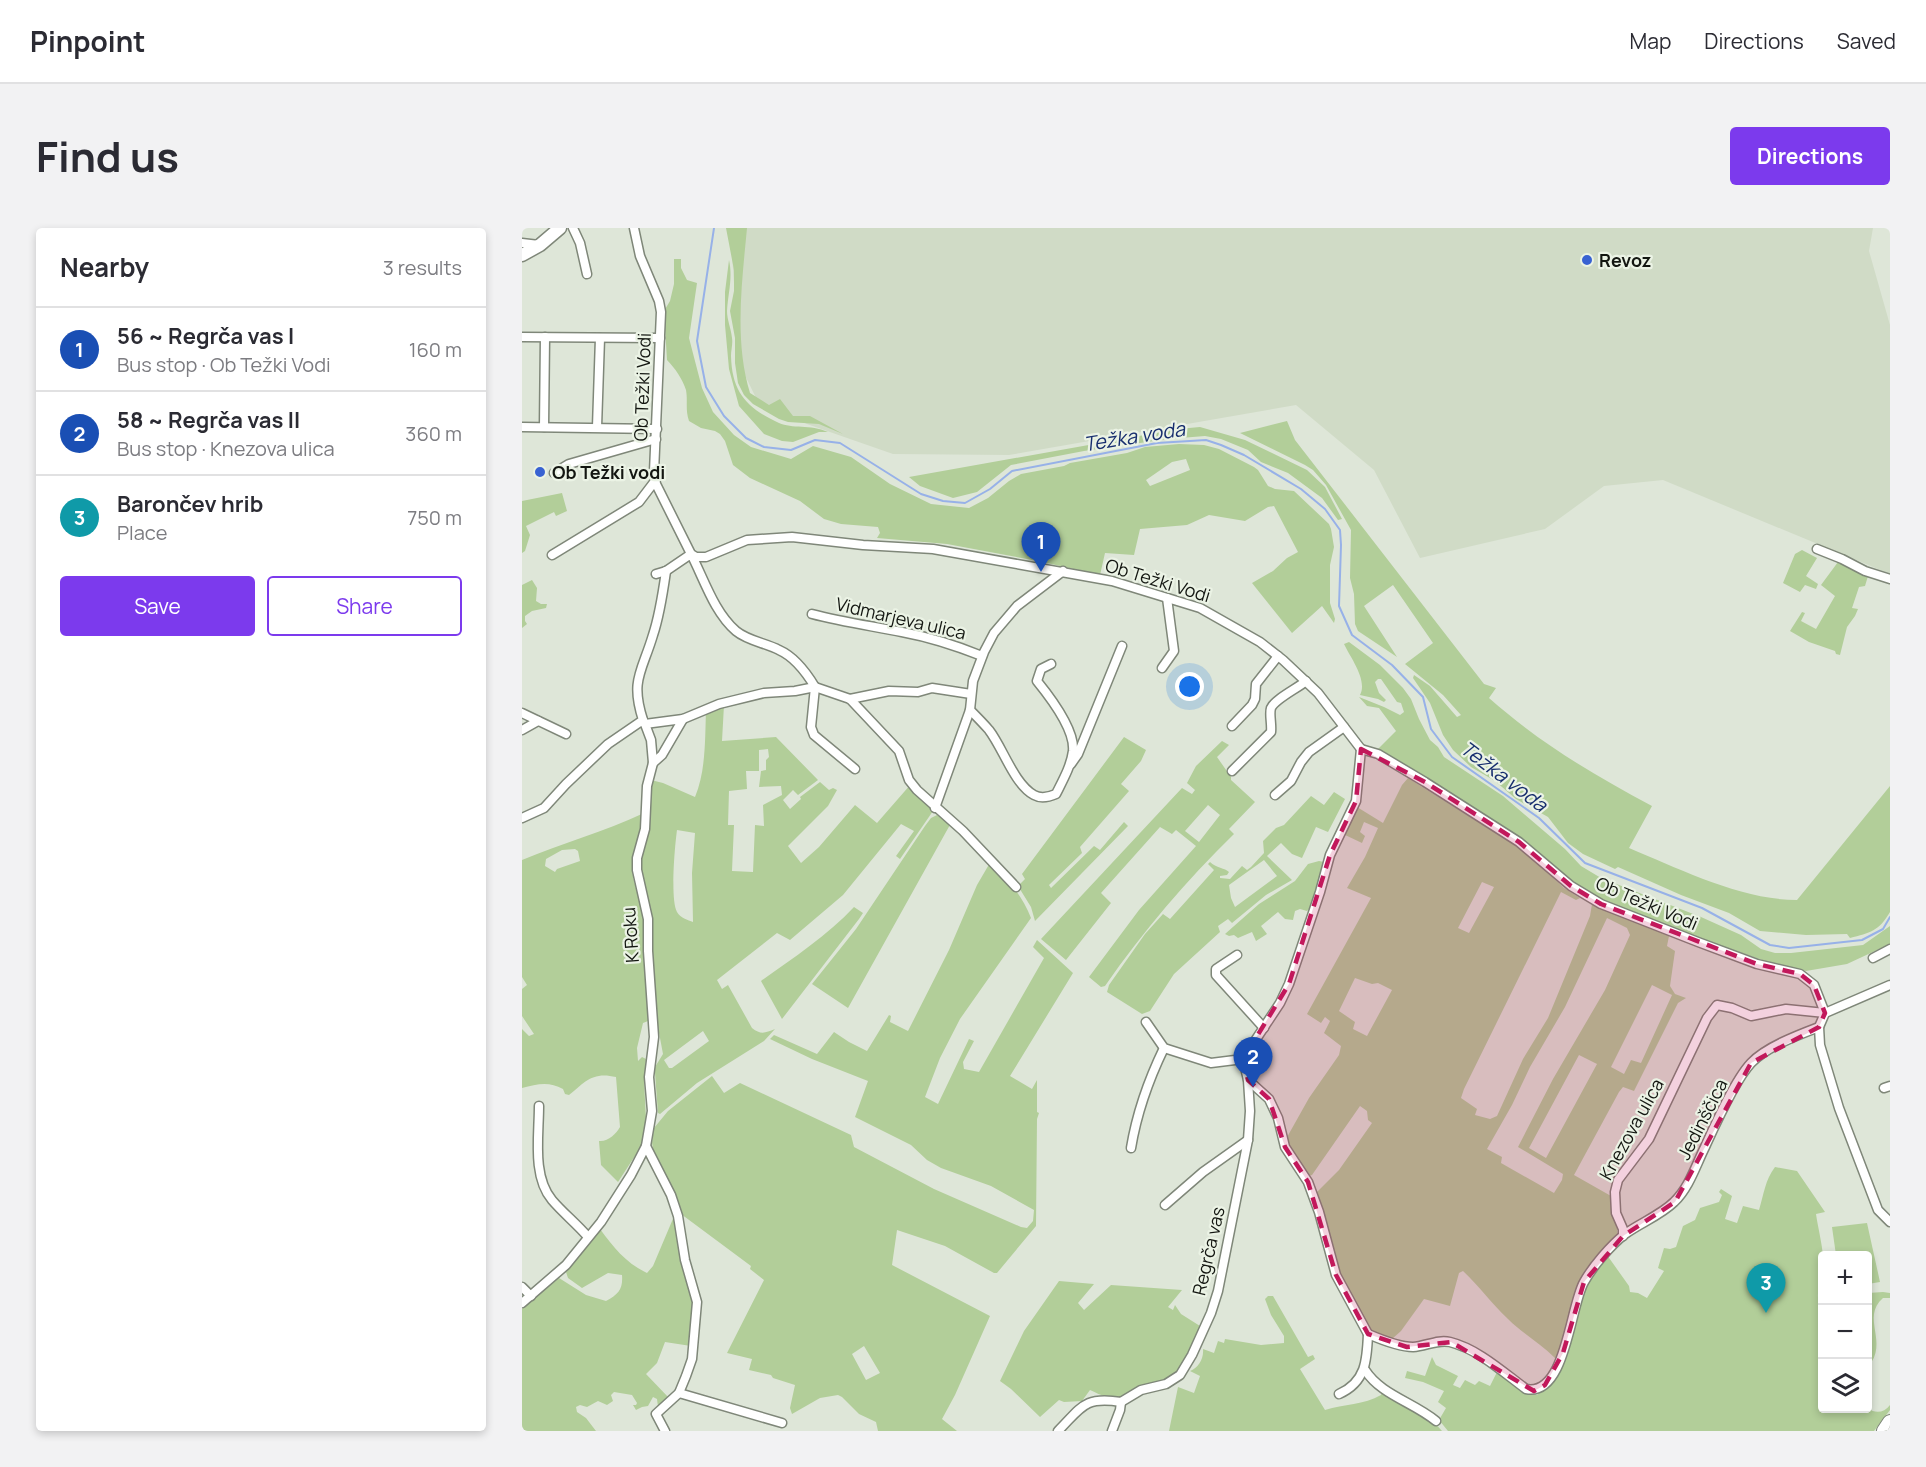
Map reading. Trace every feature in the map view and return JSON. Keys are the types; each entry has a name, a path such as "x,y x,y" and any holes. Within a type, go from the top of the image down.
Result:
{"main road":[{"path":"1884,1431 1890,1422"}],"street":[{"path":"522,255 540,245 560,228"},
{"path":"573,228 580,243 587,274"},
{"name":"Ob Težki Vodi","path":"634,228 640,256 659,301 660,338 655,481 691,554 696,557 706,557 747,540 792,537 863,545 933,549 1112,581 1200,608 1260,642 1278,656 1318,693 1361,748 1378,754 1416,776 1519,842 1571,886 1602,904 1757,964 1800,974 1814,985 1825,1013"},
{"path":"522,243 540,245"},
{"path":"522,337 660,338"},
{"path":"544,426 545,337"},
{"path":"597,427 600,338"},
{"path":"522,426 597,427 657,434"},
{"path":"554,473 569,464 657,434"},
{"path":"552,555 639,502 655,481"},
{"path":"1817,549 1865,571 1890,579"},
{"path":"656,574 666,571 691,554 716,604 730,625 738,633 792,657 802,668 814,687 811,728 814,735 855,769"},
{"name":"K Roku","path":"522,1304 566,1265 588,1237 613,1203 646,1146 652,1111 649,1077 654,1037 648,919 637,858 645,829 647,786 653,763 651,740 637,698 638,673 653,636 666,571"},
{"name":"Vidmarjeva ulica","path":"935,808 970,710 973,681 994,633 1017,606 1063,572"},
{"name":"Ob Težki Vodi","path":"1162,668 1174,651 1167,598"},
{"name":"Vidmarjeva ulica","path":"812,614 851,624 905,632 960,647 982,656"},
{"path":"970,710 990,731 1017,778 1033,795 1049,797 1056,794 1078,754 1122,646"},
{"path":"1232,726 1252,705 1255,699 1256,684 1278,656"},
{"path":"1051,664 1041,669 1037,681 1071,735 1073,748 1069,767"},
{"path":"1232,771 1271,732 1271,708 1279,699 1306,681"},
{"path":"522,818 544,808 608,744 644,722 683,719 699,711 731,701 764,693 806,690 814,687 850,699 891,740 899,751 909,780 935,808 963,831 1016,887"},
{"path":"850,699 889,691 918,692 932,688 971,694"},
{"path":"522,713 566,734"},
{"path":"653,763 662,755 683,719"},
{"path":"522,730 538,720"},
{"path":"1275,795 1292,781 1301,762 1309,752 1344,727"},
{"path":"1146,1022 1164,1048 1211,1063 1243,1059 1280,1003 1289,984 1330,855 1356,801 1361,748"},
{"path":"1873,958 1890,949"},
{"path":"1237,955 1216,969 1216,975 1264,1028"},
{"path":"1890,985 1825,1013 1819,1027 1820,1045 1854,1151 1878,1210 1890,1222"},
{"name":"Knezova ulica","path":"1623,1236 1623,1229 1616,1213 1614,1192 1618,1180 1649,1139 1707,1018 1717,1005 1751,1016 1786,1009 1825,1013"},
{"name":"Jedinščica","path":"1623,1236 1675,1202 1695,1170 1704,1147 1733,1091 1751,1063 1772,1049 1819,1027"},
{"path":"1131,1148 1137,1116 1147,1084 1164,1048"},
{"name":"Regrča vas","path":"1121,1402 1142,1390 1166,1384 1180,1375 1192,1355 1218,1291 1248,1140 1250,1111 1248,1080 1243,1059"},
{"path":"1248,1080 1269,1099 1278,1118 1285,1148 1308,1182 1322,1222 1336,1275 1368,1334 1365,1370 1353,1386 1339,1394"},
{"path":"539,1106 539,1169 543,1186 551,1200 588,1237"},
{"path":"1166,1205 1203,1172 1248,1140"},
{"path":"646,1146 671,1195 678,1216 685,1260 697,1302 692,1359 679,1393 656,1414 665,1431"},
{"path":"1368,1334 1407,1347 1443,1341 1451,1342 1478,1355 1526,1389 1534,1391 1540,1389 1550,1377 1563,1353 1578,1294 1584,1282 1598,1262 1623,1236"},
{"path":"522,1287 531,1296"},
{"path":"1365,1370 1378,1386 1436,1420"},
{"path":"679,1393 782,1423"},
{"path":"1058,1431 1086,1403 1102,1399 1121,1402 1112,1431"}],"highlighted area":[{"path":"1361,749 1425,782 1519,842 1571,886 1601,904 1757,964 1800,974 1814,985 1825,1013 1819,1027 1751,1063 1675,1202 1623,1236 1584,1282 1563,1353 1545,1385 1534,1391 1451,1342 1407,1347 1368,1334 1336,1275 1308,1182 1285,1147 1269,1099 1248,1080 1243,1059 1289,984 1330,855 1356,801"}],"shaded area":[{"name":"Revoz","path":"730,228 1873,228 1869,251 1890,325 1890,574 1663,480 1604,486 1545,529 1420,558 1374,470 1296,405 1009,455 893,454 807,424 757,400 740,365"}],"green space":[{"path":"726,228 747,228 741,332 742,353 750,393 769,405 780,399 793,416 810,416 843,434 819,424 788,422 779,419 753,404 744,395 738,383 735,363 735,338 730,311 734,291 734,270"},
{"path":"674,259 681,259 681,268 687,280 697,283 689,338 702,388 713,412 734,435 751,447 791,459 813,446 851,457 890,484 931,504 969,508 988,498 1021,474 1127,453 1145,447 1179,444 1204,445 1219,449 1258,470 1268,486 1294,491 1329,524 1334,547 1330,565 1330,603 1334,623 1322,606 1292,633 1252,583 1298,552 1274,506 1268,507 1245,521 1209,515 1187,525 1140,529 1134,555 1105,553 1100,575 947,544 877,538 880,533 878,527 841,524 824,519 800,501 750,478 733,465 725,441 720,434 701,428 689,421 685,386 667,360 664,311 670,301 674,284","holes":["1186,459 1190,470 1150,486 1146,480 1172,462"]},
{"path":"729,260 727,314 732,340 732,369 738,390 750,405 779,423 828,432 819,432 793,442 782,441 764,434 739,406 729,369 725,325 725,292"},
{"path":"1287,421 1295,440 1484,684 1496,688 1489,698 1567,757 1652,806 1629,848 1690,874 1733,889 1776,899 1797,900 1890,786 1890,912 1882,923 1869,933 1850,938 1847,934 1806,935 1760,931 1729,913 1618,867 1615,869 1583,854 1568,843 1548,817 1516,799 1495,781 1471,767 1453,750 1443,735 1430,703 1413,678 1414,675 1430,686 1457,717 1461,715 1443,695 1405,664 1433,643 1393,585 1364,606 1397,657 1358,631 1355,624 1354,594 1350,578 1351,530 1326,485 1313,470 1305,465 1240,433"},
{"path":"1200,427 1245,440 1307,470 1325,487 1342,519 1338,520 1322,498 1288,473 1261,462 1248,450 1221,439 1205,436 1084,451 1011,465 977,492 953,498 920,486 909,477 1178,429"},
{"path":"562,493 567,511 556,516 554,512 526,526 530,535 525,551 522,553 522,501"},
{"path":"1802,550 1817,558 1806,576 1818,584 1816,589 1805,585 1800,592 1783,583 1795,554"},
{"path":"1838,562 1868,576 1865,586 1859,587 1852,608 1858,609 1847,627 1840,655 1790,631 1802,612 1805,613 1801,621 1816,629 1835,596 1821,585"},
{"path":"532,580 537,588 536,601 547,604 546,608 532,611 525,616 527,624 522,628 522,585"},
{"path":"1349,642 1380,665 1403,688 1411,699 1430,740 1444,757 1503,796 1565,849 1581,866 1601,878 1701,917 1741,935 1761,949 1775,953 1863,945 1890,926 1890,944 1847,964 1806,971 1765,961 1665,926 1577,887 1546,859 1508,830 1378,749 1396,731 1379,708 1367,706 1359,697 1400,715 1404,712 1401,703 1397,702 1381,679 1375,682 1379,693 1386,700 1384,702 1360,695 1362,683 1360,676 1344,644"},
{"path":"724,705 722,741 776,737 818,780 798,795 793,790 783,800 790,809 801,799 800,797 820,782 829,790 833,788 837,790 828,806 788,846 801,863 819,847 855,805 877,823 911,784 932,806 933,811 900,859 896,856 914,831 901,824 843,895 790,940 777,933 717,980 722,989 728,985 752,1028 763,1033 775,1029 764,1041 697,1083 660,1114 658,1113 655,1067 663,1054 654,1006 652,914 639,859 651,780 695,797 703,765 706,710","holes":["768,749 766,770 761,771 759,787 781,786 782,795 763,805 764,826 755,825 753,872 732,871 734,825 728,825 729,791 747,789 746,771 759,771 759,750","677,830 695,833 692,873 693,922 680,916 675,906 674,859","703,1031 709,1041 672,1068 669,1068 664,1060"]},
{"path":"1124,737 1146,750 1141,761 1121,784 1129,791 1080,847 1082,853 1049,885 1051,888 1094,846 1100,850 1124,822 1128,826 1035,921 1031,907 1018,886 1025,879 1022,874"},
{"path":"1222,741 1229,745 1217,757 1231,780 1255,802 1229,829 1234,834 1166,907 1105,986 1101,987 1089,977 1139,910 1196,846 1176,830 1172,834 1160,827 1101,893 1111,903 1066,960 1041,939 1182,788 1192,794 1195,790 1187,783 1196,766","holes":["1208,805 1220,815 1199,842 1185,831"]},
{"path":"1408,778 1510,842 1532,858 1564,888 1580,898 1576,900 1561,892 1464,1089 1461,1098 1477,1109 1475,1115 1490,1119 1497,1116 1523,1059 1548,1018 1590,916 1592,904 1669,936 1667,946 1675,951 1670,986 1675,994 1686,998 1678,1003 1634,1091 1623,1087 1619,1092 1574,1175 1611,1196 1617,1236 1592,1266 1558,1358 1555,1358 1514,1324 1463,1271 1459,1273 1450,1306 1424,1299 1401,1331 1392,1339 1379,1336 1368,1329 1341,1278 1317,1192 1339,1170 1372,1123 1368,1120 1367,1111 1360,1106 1312,1175 1309,1176 1291,1152 1286,1139 1309,1098 1339,1055 1341,1046 1324,1033 1330,1021 1325,1017 1321,1023 1307,1014 1371,898 1347,888 1378,828 1364,822 1360,832 1365,836 1362,843 1343,834 1357,807 1383,823 1402,785","holes":["1482,882 1494,887 1469,933 1458,928","1607,918 1627,928 1630,935 1605,990 1553,1079 1518,1147 1563,1174 1554,1193 1501,1163 1502,1157 1487,1149 1565,1007","1355,978 1372,984 1378,983 1392,990 1367,1036 1353,1029 1355,1022 1339,1011","1652,985 1672,995 1641,1063 1631,1060 1624,1074 1611,1067","1579,1055 1597,1064 1546,1158 1529,1148"]},
{"path":"1334,792 1345,799 1328,832 1316,827 1302,858 1292,854 1281,843 1267,856 1292,880 1266,895 1232,923 1228,919 1218,926 1220,932 1174,974 1150,1011 1142,1014 1107,992 1109,985 1145,934 1163,914 1170,919 1214,870 1208,864 1210,862 1229,872 1220,878 1230,879 1242,866 1247,870 1251,867 1264,853 1263,841 1276,828 1284,825 1311,796 1324,805","holes":["1264,860 1277,876 1235,907 1229,885"]},
{"path":"644,813 632,866 644,920 648,1021 643,1023 637,1048 638,1061 642,1057 646,1059 644,1082 646,1118 644,1142 618,1182 601,1165 599,1141 611,1137 620,1127 616,1077 601,1076 589,1079 569,1095 558,1086 548,1084 522,1088 522,1029 529,1036 534,1034 522,1016 522,989 527,985 522,977 522,860","holes":["575,849 578,851 580,861 557,869 555,872 545,866 546,859 562,850"]},
{"path":"937,815 951,823 848,1008 812,984 856,929 925,826 931,818"},
{"path":"991,861 1019,895 1031,918 960,1019 940,1058 925,1097 938,1104 969,1039 974,1041 963,1062 964,1069 979,1072 1044,958 1033,947 1037,940 1073,973 1010,1076 1032,1089 1037,1080 1037,1112 1039,1113 1037,1119 1036,1226 997,1273 945,1246 897,1230 892,1265 990,1316 942,1419 957,1431 878,1431 876,1422 859,1414 838,1395 820,1398 792,1414 790,1408 795,1385 773,1378 771,1375 749,1370 752,1359 727,1353 764,1280 750,1269 751,1266 681,1214 655,1158 652,1143 654,1128 668,1111 712,1076 724,1093 740,1083 851,1135 854,1147 934,1189 1027,1228 1033,1221 1034,1210 991,1186 941,1168 927,1160 911,1145 855,1117 868,1081 812,1059 770,1039 774,1035 817,1054 834,1032 867,1051 889,1015 891,1016 890,1022 908,1031 949,950 977,885","holes":["864,1346 880,1373 866,1380 852,1354"]},
{"path":"1324,862 1324,867 1312,906 1307,911 1300,909 1295,911 1293,920 1285,919 1278,912 1261,926 1267,934 1256,941 1252,932 1238,938 1225,934 1259,904 1295,881 1308,864"},
{"path":"854,907 863,913 782,1019 761,981 821,937"},
{"path":"1775,1167 1797,1171 1825,1212 1816,1214 1822,1251 1818,1251 1818,1413 1872,1413 1872,1410 1879,1412 1890,1405 1890,1410 1874,1431 1448,1431 1439,1420 1446,1408 1438,1402 1444,1391 1423,1382 1405,1378 1407,1371 1425,1376 1432,1357 1436,1365 1458,1376 1453,1385 1460,1388 1465,1380 1475,1385 1479,1381 1490,1386 1497,1372 1526,1393 1537,1395 1549,1384 1589,1279 1607,1255 1629,1286 1630,1292 1647,1298 1664,1271 1658,1268 1664,1248 1676,1247 1683,1226 1695,1220 1700,1208 1719,1202 1722,1195 1719,1192 1721,1189 1732,1196 1725,1219 1737,1223 1743,1206 1759,1210"},
{"path":"675,1214 695,1308 691,1346 665,1342 657,1363 646,1374 669,1398 658,1407 657,1399 653,1397 648,1406 636,1410 633,1405 637,1403 632,1395 614,1392 611,1395 613,1401 607,1405 598,1401 587,1407 580,1405 576,1407 577,1412 586,1418 596,1431 522,1431 522,1309 559,1278 586,1295 606,1301 621,1288 622,1275 608,1273 582,1288 568,1278 566,1272 600,1229 621,1254 633,1265 647,1273 653,1266"},
{"path":"1867,1223 1880,1282 1872,1283 1872,1251 1835,1251 1832,1227"},
{"path":"1059,1281 1094,1284 1078,1303 1084,1310 1111,1285 1182,1290 1168,1307 1173,1310 1175,1305 1181,1314 1200,1326 1192,1347 1180,1368 1169,1378 1120,1398 1108,1397 1090,1390 1082,1401 1059,1400 1040,1417 1000,1381 1024,1331"},
{"path":"1872,1293 1890,1293 1890,1298 1883,1298 1874,1314 1876,1348 1872,1361 1872,1305"},
{"path":"1273,1296 1308,1357 1313,1355 1315,1359 1300,1369 1325,1410 1368,1401 1381,1395 1382,1392 1433,1421 1442,1431 1169,1431 1178,1387 1194,1393 1200,1376 1190,1371 1200,1363 1203,1349 1214,1353 1218,1341 1224,1343 1225,1339 1261,1345 1284,1343 1284,1336 1271,1315 1265,1299"}],"waterway":[{"name":"Težka voda","path":"714,228 697,341 706,387 724,416 746,438 764,447 791,450 815,440 840,443 921,494 943,501 965,503 990,489 1012,471 1157,443 1206,440 1221,445 1244,455 1301,489 1325,509 1340,530 1339,606 1352,635 1392,665 1423,697 1431,729 1452,757 1539,818 1585,863 1702,908 1770,945 1789,948 1862,940 1883,929 1890,917"}],"place":[{"name":"Revoz","path":"1587,260"},
{"name":"Ob Težki vodi","path":"540,472"},
{"name":"56 ~ Regrča vas I","path":"1041,572"},
{"name":"58 ~ Regrča vas II","path":"1253,1087"},
{"name":"Barončev hrib","path":"1766,1313"}]}
